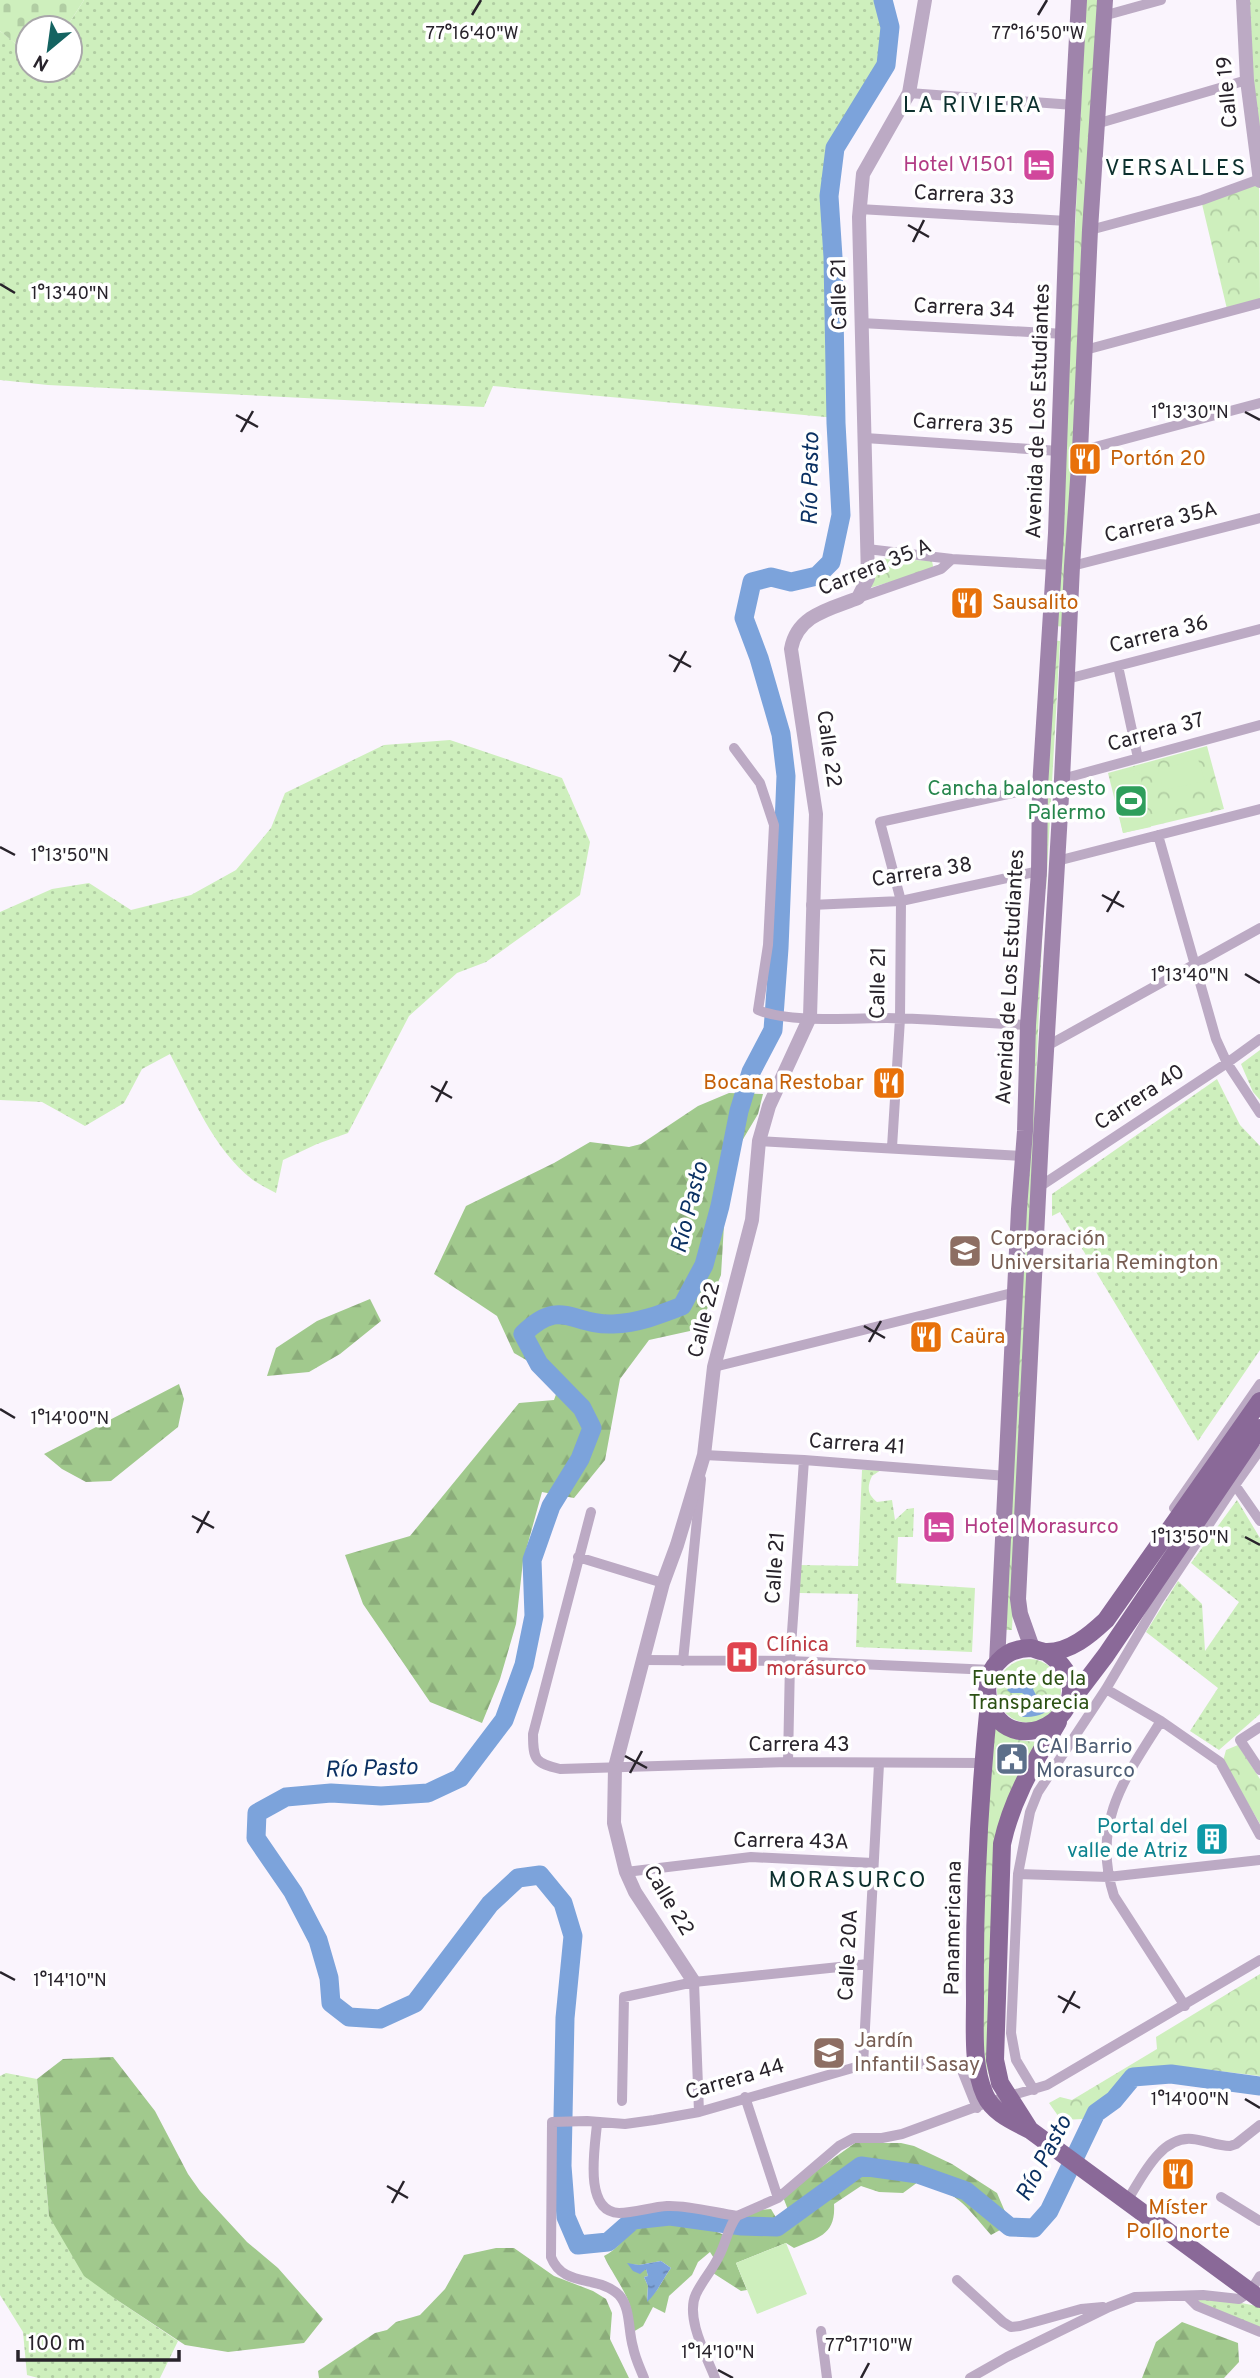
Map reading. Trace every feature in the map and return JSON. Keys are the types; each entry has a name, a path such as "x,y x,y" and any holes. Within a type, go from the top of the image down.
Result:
{"main road":[{"name":"Avenida de Los Estudiantes","path":"994,1666 1024,1156 1028,1025 1039,871 1040,788 1058,492 1067,221 1079,0"},
{"name":"Avenida de Los Estudiantes","path":"1039,1650 1020,1614 1018,1599 1104,8"},
{"path":"1058,492 1069,496 1076,492"},
{"path":"1049,636 1056,630 1061,631 1068,644"},
{"path":"1036,915 1038,920 1046,922 1055,914"},
{"path":"1259,1393 1106,1620 1087,1638 1065,1648 1019,1649 1007,1654 994,1666 988,1681 989,1703 1004,1723 1014,1729 1039,1730 1050,1726 1063,1713 1152,1597 1260,1428"},
{"path":"1030,2130 1000,2083 995,2060 1007,1961 1002,1844 1019,1790 1063,1713 1070,1695 1070,1682 1065,1670 1057,1659 1039,1650"},
{"name":"Panamericana","path":"983,2105 983,2092 967,2063 983,1763 989,1703"},
{"path":"983,2105 1030,2130 1255,2296"}],"street":[{"name":"Calle 21","path":"858,598 868,578 859,209 863,174 909,93 925,0"},
{"path":"1104,8 1161,0"},
{"name":"Calle 19","path":"1243,0 1247,80 1260,180"},
{"path":"1096,124 1247,80"},
{"path":"909,93 1074,105"},
{"path":"1090,230 1202,200 1260,180"},
{"name":"Carrera 33","path":"859,209 1067,221"},
{"path":"1085,351 1260,303"},
{"name":"Carrera 34","path":"861,323 1065,334"},
{"path":"1080,451 1260,403"},
{"name":"Carrera 35","path":"865,438 1059,451"},
{"name":"Carrera 35A","path":"1072,566 1260,518"},
{"name":"Carrera 35 A","path":"867,548 952,559 1054,565"},
{"name":"Carrera 35 A","path":"791,649 793,639 805,622 815,614 941,569 952,559"},
{"name":"Carrera 36","path":"1067,679 1260,629"},
{"name":"Calle 22","path":"694,1982 635,1892 626,1872 614,1823 615,1767 663,1583 704,1455 714,1367 752,1220 759,1141 769,1106 803,1017 816,814 791,649"},
{"path":"1118,666 1138,758"},
{"name":"Carrera 37","path":"1062,779 1260,725"},
{"path":"734,748 760,783 774,825 768,945 758,1010 772,1016 1028,1025"},
{"name":"Calle 21","path":"892,1147 900,1019 901,901 880,822 1040,788"},
{"path":"1057,861 1260,808"},
{"path":"1158,835 1216,1039 1227,1063 1260,1113"},
{"name":"Carrera 38","path":"812,899 901,901 1039,871"},
{"path":"1046,1046 1260,928"},
{"name":"Carrera 40","path":"1039,1187 1260,1039"},
{"path":"759,1141 1024,1156"},
{"path":"714,1367 1016,1292"},
{"path":"1034,2090 1016,2060 1010,2033 1007,1961 1018,1874 1030,1812 1038,1792 1106,1689 1152,1597 1260,1450"},
{"path":"683,1661 704,1455"},
{"name":"Carrera 41","path":"704,1455 1007,1476"},
{"name":"Calle 21","path":"788,1762 790,1661 804,1460"},
{"path":"1235,1485 1260,1521"},
{"path":"592,1512 578,1557 663,1583"},
{"name":"Carrera 43","path":"578,1557 533,1734 533,1755 538,1762 560,1769 788,1762 879,1765 983,1763"},
{"path":"643,1660 994,1666"},
{"path":"1106,1689 1161,1721 1220,1762 1260,1835"},
{"path":"1161,1721 1126,1776 1107,1824 1108,1877 1114,1896 1185,2006"},
{"path":"1260,1727 1240,1740 1260,1770"},
{"name":"Calle 20A","path":"863,2065 879,1765"},
{"name":"Carrera 43A","path":"626,1872 751,1857 873,1863"},
{"path":"1018,1874 1108,1877 1260,1860"},
{"path":"592,2122 596,2195 598,2203 604,2208 617,2213 668,2206 735,2218 778,2199 839,2146 854,2138 882,2138 902,2134 1047,2085 1260,1961"},
{"path":"622,2101 624,1997 694,1982 868,1964"},
{"path":"694,1982 699,2112"},
{"name":"Carrera 44","path":"644,2378 620,2296 608,2288 567,2276 555,2268 551,2257 552,2122 625,2124 699,2112 863,2065 967,2063"},
{"path":"745,2097 778,2199"},
{"path":"1127,2201 1162,2150 1172,2143 1190,2138 1230,2146 1260,2125"},
{"path":"1221,2197 1260,2221"},
{"path":"715,2378 692,2317 692,2304 724,2247 735,2218"},
{"path":"970,2378 1109,2306 1135,2297 1240,2299 1255,2296 1260,2276"},
{"path":"957,2280 1003,2322 1011,2326 1020,2326 1081,2309 1109,2306"},
{"path":"1187,2296 1197,2306 1260,2332"},
{"path":"821,2331 827,2378"}],"green space":[{"path":"0,0 84,0 75,14 14,14 14,42 0,31"},
{"path":"84,0 883,0 890,27 886,65 835,147 829,196 836,418 493,386 484,407 48,385 0,380 0,31 14,42 14,84 84,84 84,14 75,14"},
{"path":"1086,0 1099,0 1066,627 1056,626"},
{"path":"1244,0 1260,0 1260,170"},
{"path":"1259,184 1260,299 1227,309 1202,204"},
{"path":"876,558 932,561 933,566 932,570 869,588"},
{"path":"1050,640 1060,641 1046,889 1034,890"},
{"path":"450,740 562,778 590,842 580,895 486,962 457,973 409,1016 348,1133 283,1160 276,1193 253,1180 226,1153 205,1122 170,1054 142,1069 124,1103 85,1126 42,1102 0,1100 0,912 52,889 89,883 131,910 191,895 236,870 271,828 285,793 384,745"},
{"path":"1207,746 1224,809 1123,833 1108,773"},
{"path":"1198,759 1205,781 1164,790 1158,770"},
{"name":"Cancha baloncesto Palermo","path":"1139,769 1151,827 1123,833 1111,775"},
{"path":"1034,894 1044,895 1012,1630 1002,1630"},
{"path":"1260,1050 1260,1100 1253,1092 1241,1064"},
{"path":"1217,1079 1240,1125 1260,1146 1260,1350 1198,1441 1060,1212 1052,1216 1052,1194"},
{"path":"729,1093 763,1094 758,1114 733,1156 721,1275 699,1329 649,1340 620,1379 605,1460 574,1498 542,1492 523,1561 516,1624 500,1679 482,1723 430,1702 363,1604 345,1555 410,1536 519,1403 554,1400 561,1380 514,1353 497,1316 434,1274 466,1206 554,1163 590,1142 629,1147 641,1144 698,1106"},
{"path":"370,1299 381,1321 340,1354 309,1372 267,1376 276,1348 317,1321"},
{"path":"179,1384 184,1399 178,1427 111,1481 86,1482 62,1469 44,1454"},
{"path":"862,1470 881,1470 872,1476 870,1493 877,1502 892,1500 895,1520 907,1509 914,1508 913,1537 898,1537 896,1583 975,1588 972,1652 856,1647 858,1594 799,1593 799,1565 858,1566"},
{"path":"1237,1500 1260,1538 1260,1714 1219,1750 1190,1731 1218,1688 1146,1632 1178,1581 1202,1604 1205,1651 1239,1602 1191,1563"},
{"name":"Fuente de la Transparecia","path":"1023,1659 1035,1659 1052,1668 1059,1679 1059,1703 1052,1714 1035,1723 1023,1723 1011,1718 1002,1709 997,1697 997,1685 1002,1673 1011,1664"},
{"path":"993,1724 1014,1739 1040,1742 1001,1818 990,2078 985,2063 979,1972"},
{"path":"1238,1745 1260,1779 1260,1824 1223,1761 1226,1750"},
{"path":"1260,1974 1260,2076 1169,2065 1129,2070 1106,2096 1088,2109 1083,2119 1061,2120 1049,2103 1060,2097 1072,2100 1157,2049 1156,2037"},
{"path":"113,2057 155,2111 188,2174 200,2191 247,2242 278,2268 323,2319 304,2343 228,2352 185,2345 84,2276 49,2216 37,2079 63,2059"},
{"path":"6,2073 37,2079 49,2216 117,2300 178,2341 160,2378 38,2378 27,2375 23,2332 0,2295 0,2076"},
{"path":"855,2143 901,2143 914,2146 952,2164 997,2193 1006,2214 1000,2230 991,2235 960,2201 932,2186 918,2182 903,2193 879,2192 861,2186 834,2204 832,2222 824,2234 794,2248 786,2243 736,2263 747,2290 741,2291 713,2273 717,2263 710,2252 698,2262 692,2275 669,2296 665,2313 653,2307 643,2326 628,2335 630,2306 604,2256 633,2230 646,2223 670,2221 708,2229 729,2237 735,2218 757,2210 771,2209 778,2221 790,2215 783,2197","holes":["661,2261 671,2268 647,2300 648,2286 644,2277 648,2276 646,2268 628,2264"]},
{"path":"786,2243 807,2294 757,2314 736,2263"},
{"path":"496,2248 514,2248 554,2276 606,2299 612,2313 610,2339 629,2378 319,2378 318,2371 375,2333 387,2330 396,2322 420,2315 445,2289 464,2255"},
{"path":"1198,2298 1215,2298 1257,2306 1260,2308 1260,2331 1200,2305"},
{"path":"1182,2322 1238,2343 1239,2362 1224,2378 1142,2378 1156,2342"}],"water":[{"path":"1027,1679 1036,1683 1033,1689 1037,1697 1053,1704 1039,1715 1022,1717 1026,1696 1007,1690 1012,1684"},
{"path":"661,2261 671,2268 647,2302 648,2286 644,2277 648,2276 646,2269 640,2274 633,2271 627,2263 639,2265"}],"waterway":[{"name":"Río Pasto","path":"883,0 890,27 886,65 835,148 829,196 841,515 831,562 817,576 791,582 771,577 752,582 744,618 759,658 781,734 786,776 779,948 773,1030 751,1072 739,1111 720,1206 704,1265 682,1306 640,1320 613,1324 557,1315 536,1323 523,1334 539,1364 582,1408 592,1428 580,1459 551,1506 532,1560 534,1616 524,1665 504,1720 460,1778 428,1793 381,1796 331,1793 286,1797 257,1813 256,1838 293,1892 318,1940 329,1978 331,2003 349,2017 380,2019 415,2003 490,1904 518,1878 540,1875 563,1903 573,1936 565,2018 562,2166 566,2217 578,2245 608,2242 633,2220 670,2216 742,2226 777,2227 861,2166 918,2174 966,2191 1010,2227 1034,2228 1049,2211 1096,2113 1114,2100 1133,2077 1171,2074 1260,2086"}],"place":[{"name":"Hotel V1501","path":"1039,165"},
{"name":"Portón 20","path":"1085,459"},
{"name":"Sausalito","path":"967,603"},
{"name":"Cancha baloncesto Palermo","path":"1131,801"},
{"name":"Bocana Restobar","path":"889,1083"},
{"name":"Corporación Universitaria Remington","path":"965,1251"},
{"name":"Caüra","path":"926,1337"},
{"name":"Hotel Morasurco","path":"939,1527"},
{"name":"Clínica morásurco","path":"742,1657"},
{"name":"CAI Barrio Morasurco","path":"1012,1759"},
{"name":"Portal del valle de Atriz","path":"1212,1839"},
{"name":"Jardín Infantil Sasay","path":"829,2053"},
{"name":"Míster Pollo norte","path":"1178,2174"}],"district":[{"name":"LA RIVIERA","path":"973,106"},
{"name":"VERSALLES","path":"1176,169"},
{"name":"MORASURCO","path":"848,1881"}]}
